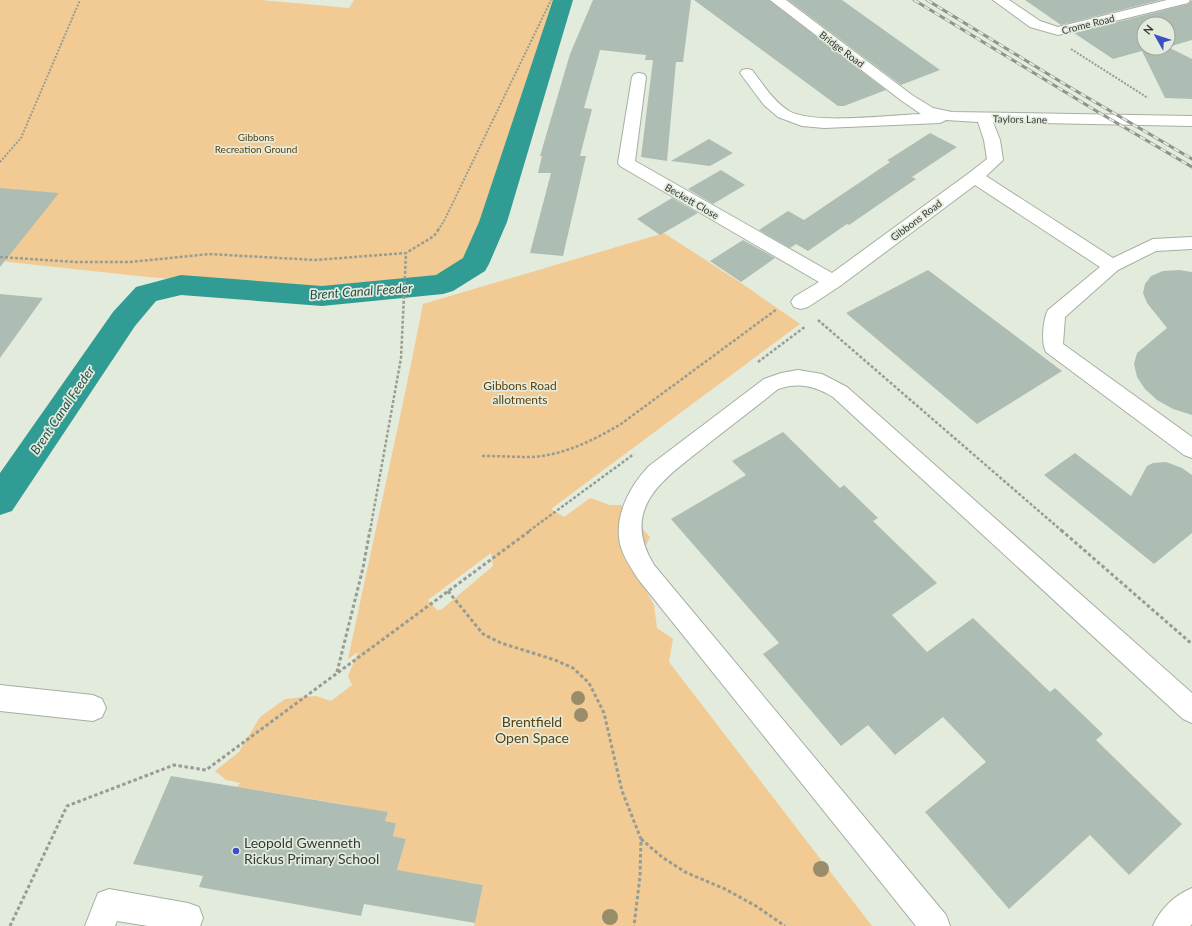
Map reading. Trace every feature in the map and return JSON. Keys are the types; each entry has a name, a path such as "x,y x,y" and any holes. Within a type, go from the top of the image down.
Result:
{"street":[{"name":"Bridge Road","path":"778,0 907,98"},
{"name":"Crome Road","path":"1000,0 1035,24 1058,31 1183,0"},
{"path":"747,73 769,102 784,114 802,121 824,123 952,117"},
{"name":"Beckett Close","path":"638,77 626,163 833,282"},
{"name":"Taylors Lane","path":"907,98 928,112 952,117 1192,121"},
{"name":"Gibbons Road","path":"801,302 833,282 975,177 995,160 992,140 984,118"},
{"path":"975,177 1112,266"},
{"path":"1192,244 1153,245 1112,266 1055,314 1053,347 1192,449"},
{"path":"935,926 646,572 636,555 631,540 632,512 638,495 646,482 657,472 771,384 792,377 803,377 827,384 840,392 1192,710"},
{"path":"0,698 93,708"},
{"path":"1168,926 1192,903"},
{"path":"100,926 109,904 188,918"}],"path":[{"path":"0,162 21,138 80,0"},
{"path":"0,257 75,262 131,262 209,254 315,260 406,253 434,236 444,221 551,0"},
{"path":"337,673 363,568 401,358 406,253"},
{"path":"757,363 808,325 801,302"},
{"path":"482,456 536,456 565,451 594,440 621,424 778,309 801,302"},
{"path":"801,302 823,325 1192,644"},
{"path":"10,926 67,806 174,766 206,770 636,453"},
{"path":"448,591 483,634 501,643 555,660 573,668 589,683 604,713 622,791 641,839 640,876 634,926"},
{"path":"641,839 662,857 685,872 725,889 756,906 784,926"}],"green space":[{"name":"Gibbons Recreation Ground","path":"0,0 261,0 349,8 354,0 569,0 484,268 431,280 321,291 147,277 0,261"},
{"path":"664,233 744,285 800,324 551,509 564,517 590,498 610,505 621,505 650,537 634,569 654,605 657,628 673,639 669,662 872,926 474,926 483,885 468,882 456,893 434,889 418,874 397,871 406,839 393,836 396,823 385,821 388,812 372,818 349,805 237,787 240,783 226,780 215,771 239,752 260,717 285,699 316,696 331,701 352,685 348,676 358,652 348,659 423,304","holes":["491,553 493,566 441,610 437,610 428,600"]}],"building":[{"path":"593,0 691,0 683,62 676,62 667,161 641,157 653,60 645,60 646,55 600,50 584,108 592,109 580,156 586,156 563,256 530,253 551,173 538,173 542,156 540,156 570,54"},
{"path":"694,0 769,0 886,90 844,106 838,106"},
{"path":"788,0 842,0 940,70 901,85"},
{"path":"1025,0 1161,0 1061,25"},
{"path":"1192,0 1192,40 1176,45 1176,16 1141,16 1188,4"},
{"path":"1136,17 1136,53 1113,59 1074,33"},
{"path":"1176,51 1192,59 1192,99 1165,98 1144,56 1176,56"},
{"path":"930,133 957,147 912,177 916,179 808,251 796,244 790,248 759,230 788,211 804,220 890,162 887,160"},
{"path":"709,139 733,153 710,166 671,161"},
{"path":"721,170 745,185 713,204 688,189"},
{"path":"0,188 59,193 0,267"},
{"path":"672,198 698,213 660,235 637,219"},
{"path":"743,240 775,258 741,282 710,261"},
{"path":"928,270 1062,371 977,424 846,313"},
{"path":"1179,270 1192,272 1192,415 1173,409 1157,400 1145,389 1137,377 1134,364 1137,353 1167,328 1147,303 1143,293 1145,284 1151,276 1163,271"},
{"path":"0,294 43,298 0,358"},
{"path":"783,432 840,488 844,485 878,518 873,521 937,583 892,615 927,652 973,618 1050,692 1055,688 1103,734 1096,740 1182,824 1129,875 1090,835 1009,909 925,812 986,762 943,717 895,755 868,725 841,746 763,654 779,643 671,519 746,475 732,461"},
{"path":"1075,453 1131,496 1147,466 1153,463 1166,462 1182,468 1192,475 1192,533 1154,564 1044,475"},
{"path":"171,776 388,812 385,821 396,823 393,836 406,839 397,870 483,885 475,923 364,904 361,916 199,887 203,876 133,864"}],"waterway":[{"name":"Brent Canal Feeder","path":"0,501 124,319 146,294 181,285 322,296 443,284 475,264 493,222 563,0"}],"railway":[{"path":"914,0 1098,112 1192,167"},
{"path":"927,0 1066,85 1192,159"}],"place":[{"name":"Leopold Gwenneth Rickus Primary School","path":"236,851"}],"park label":[{"name":"Gibbons Road allotments","path":"520,393"},
{"name":"Brentfield Open Space","path":"532,730"}]}
